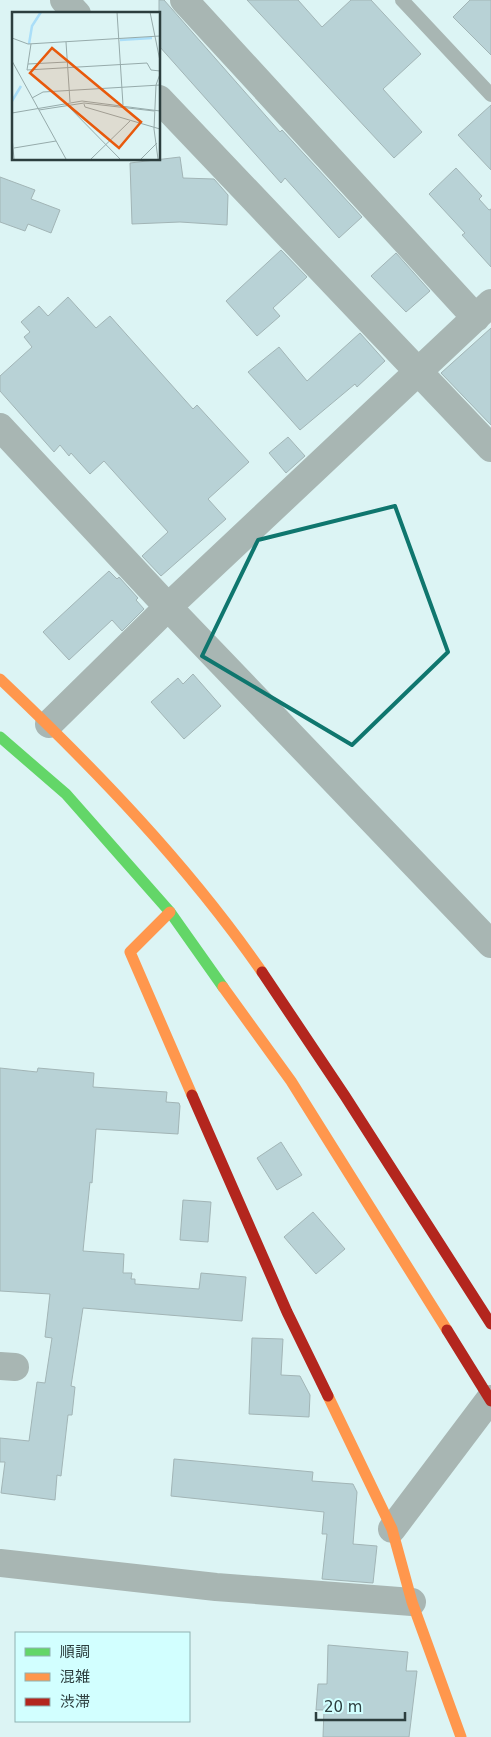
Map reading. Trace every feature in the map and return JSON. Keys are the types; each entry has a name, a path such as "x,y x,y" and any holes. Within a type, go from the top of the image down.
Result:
{"street":[{"path":"64,0 75,12"},
{"path":"49,724 168,607 484,310 184,0"},
{"path":"160,100 491,448"},
{"path":"0,427 168,607 491,944"},
{"path":"0,679 49,724 174,859 253,960 491,1324"},
{"path":"0,737 66,794 170,912 291,1081 490,1400 392,1529"},
{"path":"170,912 130,952 287,1312 392,1529 412,1602 461,1737"},
{"path":"0,1563 216,1587 412,1602"}],"lane":[{"path":"412,3 491,95"}],"highlighted area":[{"path":"395,506 448,652 352,745 202,656 258,540"}],"building":[{"path":"159,0 164,0 280,132 282,130 362,217 339,238 285,178 281,183 160,47"},
{"path":"247,0 298,0 322,27 351,0 371,0 421,54 383,89 422,132 394,158"},
{"path":"470,0 491,0 491,55 453,17"},
{"path":"491,105 491,170 458,135"},
{"path":"180,157 183,178 214,179 228,195 227,225 180,222 132,224 130,163"},
{"path":"456,168 482,196 479,199 489,210 491,209 491,267 462,235 465,233 429,194"},
{"path":"0,177 35,190 31,199 60,210 51,233 28,224 25,231 0,222"},
{"path":"281,250 307,277 273,308 280,316 257,336 226,301"},
{"path":"396,253 430,291 406,312 371,276"},
{"path":"68,297 96,328 110,316 193,409 197,405 249,462 208,499 226,519 161,576 142,556 168,532 104,461 90,474 71,453 69,456 60,445 54,452 0,391 0,376 32,347 24,337 30,332 21,322 39,306 48,316"},
{"path":"491,328 491,425 441,373"},
{"path":"360,333 385,361 357,387 355,384 300,430 248,372 279,347 307,381"},
{"path":"288,437 305,456 286,473 269,453"},
{"path":"109,571 117,579 119,577 138,598 136,600 144,609 122,631 112,620 69,660 43,632"},
{"path":"193,674 221,706 184,739 151,702 178,678 183,684"},
{"path":"0,1068 37,1072 38,1068 94,1073 93,1087 167,1092 166,1102 179,1103 180,1106 178,1134 96,1129 92,1183 90,1182 83,1251 124,1254 123,1273 132,1273 131,1279 135,1279 135,1284 199,1289 201,1273 246,1277 242,1321 83,1308 71,1386 75,1387 72,1415 68,1415 61,1476 57,1475 55,1500 1,1493 5,1462 0,1462 0,1438 29,1441 37,1382 45,1383 52,1338 45,1337 50,1294 0,1291"},
{"path":"281,1142 302,1175 277,1190 257,1158"},
{"path":"183,1200 211,1202 208,1242 180,1240"},
{"path":"313,1212 345,1249 316,1274 284,1237"},
{"path":"252,1338 283,1339 281,1375 300,1376 310,1395 309,1417 249,1414"},
{"path":"174,1459 313,1472 312,1481 353,1484 357,1492 353,1544 377,1546 373,1583 322,1579 327,1534 322,1534 324,1512 171,1496"},
{"path":"328,1645 408,1652 406,1671 417,1671 409,1737 323,1737 324,1710 316,1710 318,1684 327,1684"}],"traffic: fast":[{"path":"0,737 66,794 170,912 223,987"}],"traffic: slow":[{"path":"0,679 105,783 138,819 203,893 262,972"},
{"path":"170,912 130,952 192,1095"},
{"path":"223,987 291,1081 447,1330"},
{"path":"328,1396 392,1529 412,1602 461,1737"}],"traffic: jam":[{"path":"262,972 345,1096 491,1324"},
{"path":"192,1095 287,1312 328,1396"},
{"path":"447,1330 491,1401"}]}
